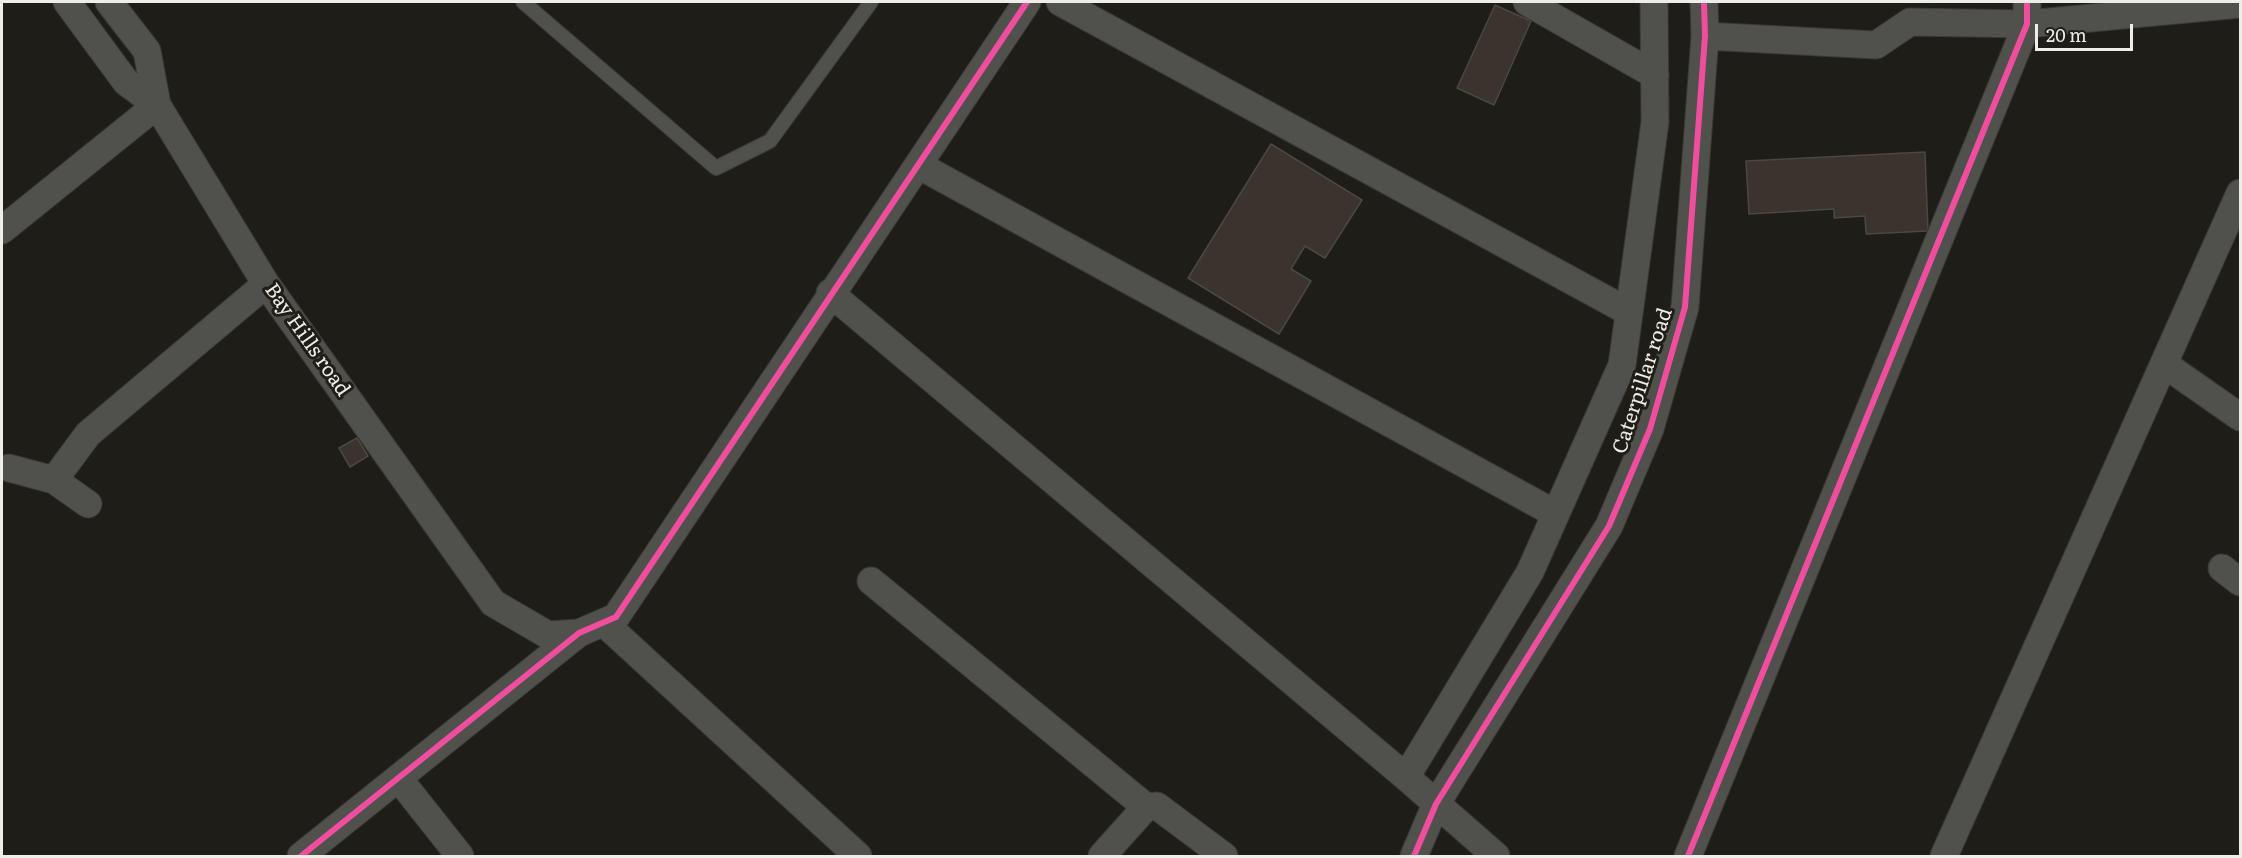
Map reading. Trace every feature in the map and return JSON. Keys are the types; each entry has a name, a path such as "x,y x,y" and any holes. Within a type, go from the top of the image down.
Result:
{"street":[{"name":"Bay Hills road","path":"67,2 126,82 158,105 266,284 493,603 548,635 579,633"},
{"path":"2,230 158,105 147,51 109,2"},
{"path":"301,856 579,633 616,617 830,293 920,166 1027,2"},
{"path":"1060,2 1629,312"},
{"path":"1527,2 1655,75"},
{"name":"Caterpillar road","path":"1406,777 1530,572 1622,365 1655,122 1654,2"},
{"name":"Caterpillar road","path":"1414,856 1436,804 1609,526 1650,429 1685,307 1705,36 1704,2"},
{"path":"1705,36 1876,45 1910,22 2027,13 2240,4"},
{"path":"1688,856 2027,13"},
{"path":"920,166 1556,514"},
{"path":"1944,856 2241,193"},
{"path":"54,480 88,434 266,284"},
{"path":"830,293 1406,777 1496,856"},
{"path":"2164,364 2241,417"},
{"path":"9,468 54,480 88,504"},
{"path":"871,581 1146,807"},
{"path":"604,622 858,856"},
{"path":"399,778 460,856"},
{"path":"1102,856 1146,807 1157,806 1224,856"}],"lane":[{"path":"523,2 716,168 770,141 871,2"}],"building":[{"path":"1495,5 1531,21 1494,105 1457,88"},
{"path":"1271,144 1362,200 1325,258 1305,246 1291,269 1311,281 1279,334 1188,278"},
{"path":"1925,152 1928,231 1866,234 1865,216 1834,218 1834,209 1749,214 1746,161"},
{"path":"357,438 368,456 350,467 339,448"}],"cycle path":[{"path":"301,856 579,633 616,617 1027,2"},
{"path":"1414,856 1436,804 1609,526 1650,429 1685,307 1705,36 1704,2"},
{"path":"1688,856 2027,24 2027,2"}]}
